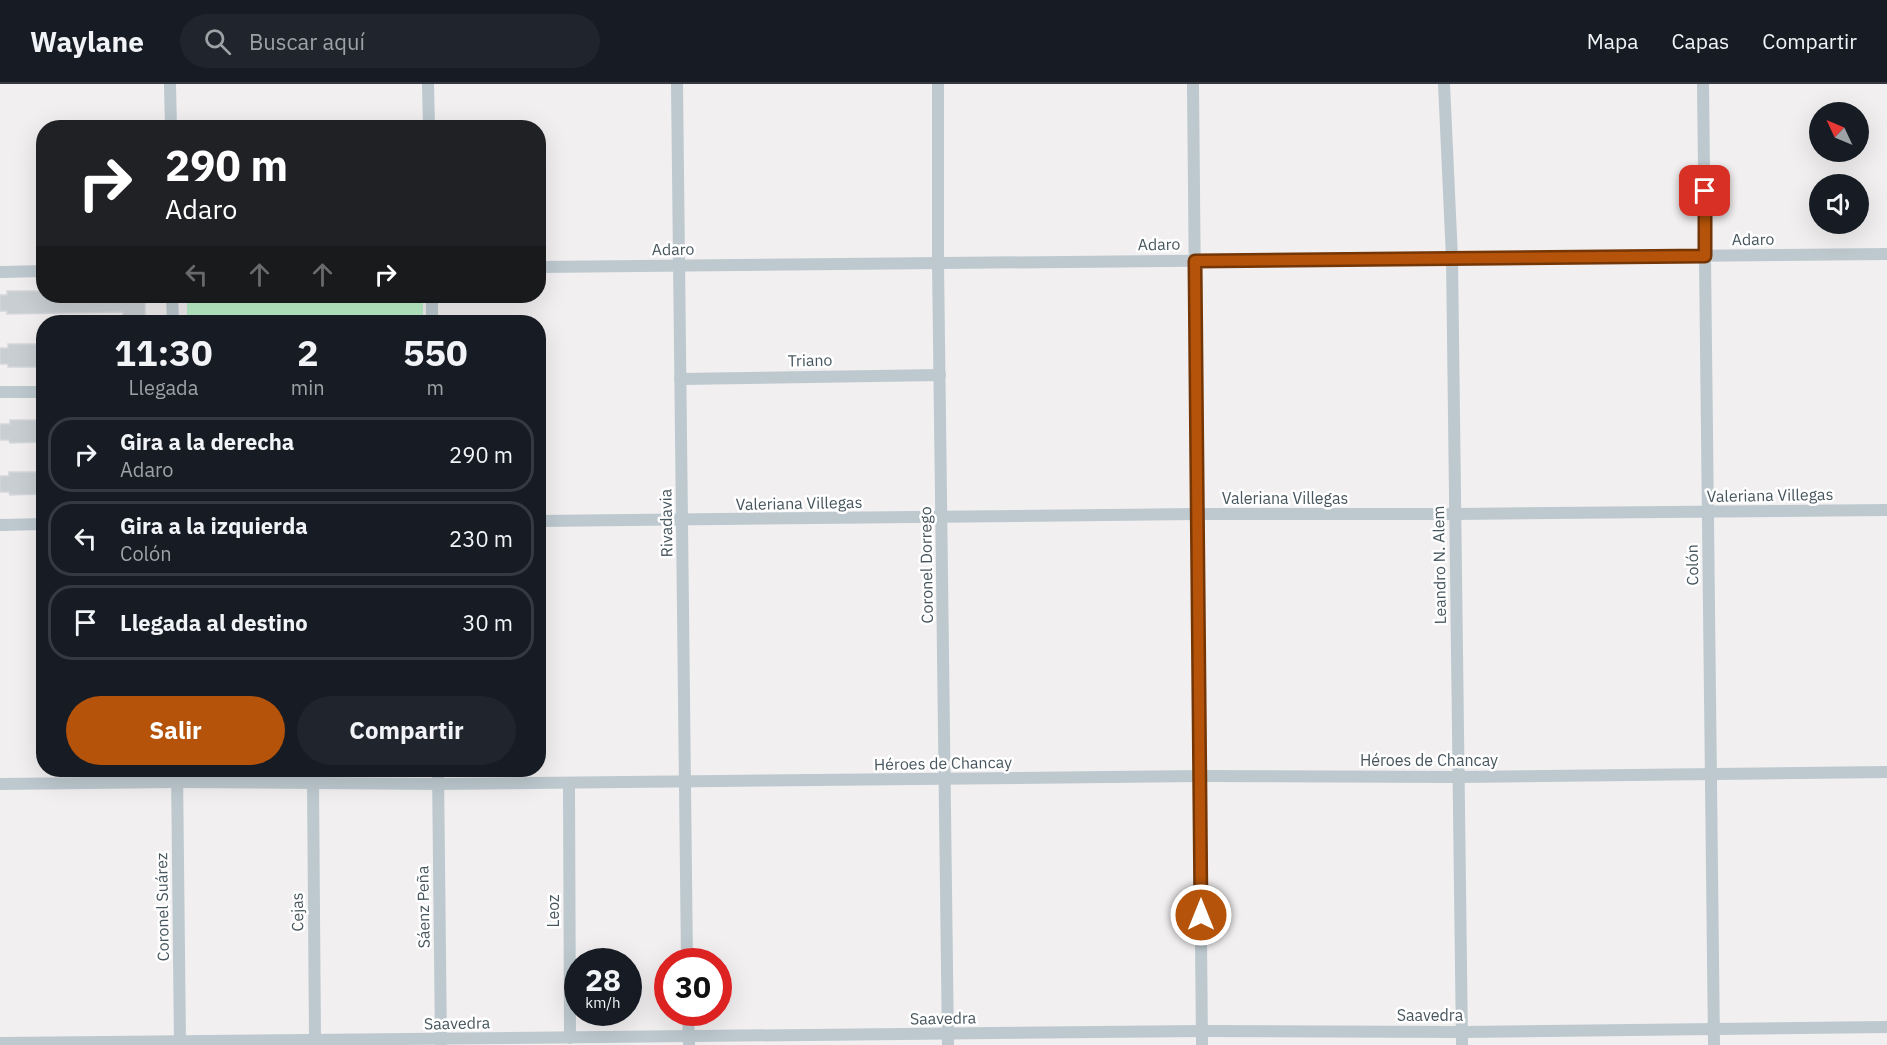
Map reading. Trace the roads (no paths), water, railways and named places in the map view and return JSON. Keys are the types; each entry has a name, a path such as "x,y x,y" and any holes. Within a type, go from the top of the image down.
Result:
{"street":[{"path":"170,84 171,120"},
{"path":"428,84 429,120"},
{"name":"Rivadavia","path":"677,84 687,948"},
{"name":"Coronel Dorrego","path":"938,84 938,263 948,1040"},
{"path":"1193,84 1202,1045"},
{"name":"Leandro N. Alem","path":"1444,84 1452,258 1462,1045"},
{"name":"Colón","path":"1703,84 1714,1045"},
{"name":"Adaro","path":"546,267 1887,254"},
{"path":"0,272 36,271"},
{"name":"Triano","path":"680,379 940,375"},
{"path":"0,392 36,392"},
{"name":"Valeriana Villegas","path":"546,521 1887,510"},
{"path":"0,525 36,524"},
{"name":"Héroes de Chancay","path":"196,777 313,783 438,784 1887,772"},
{"name":"Héroes de Chancay","path":"0,784 155,777"},
{"name":"Coronel Suárez","path":"177,777 180,1043"},
{"name":"Sáenz Peña","path":"438,777 441,1042"},
{"name":"Cejas","path":"313,783 315,1040"},
{"name":"Leoz","path":"568,783 570,1038"},
{"name":"Saavedra","path":"0,1043 315,1040 441,1042 570,1038 688,1041 948,1040 1202,1031 1461,1032 1887,1027"}]}
